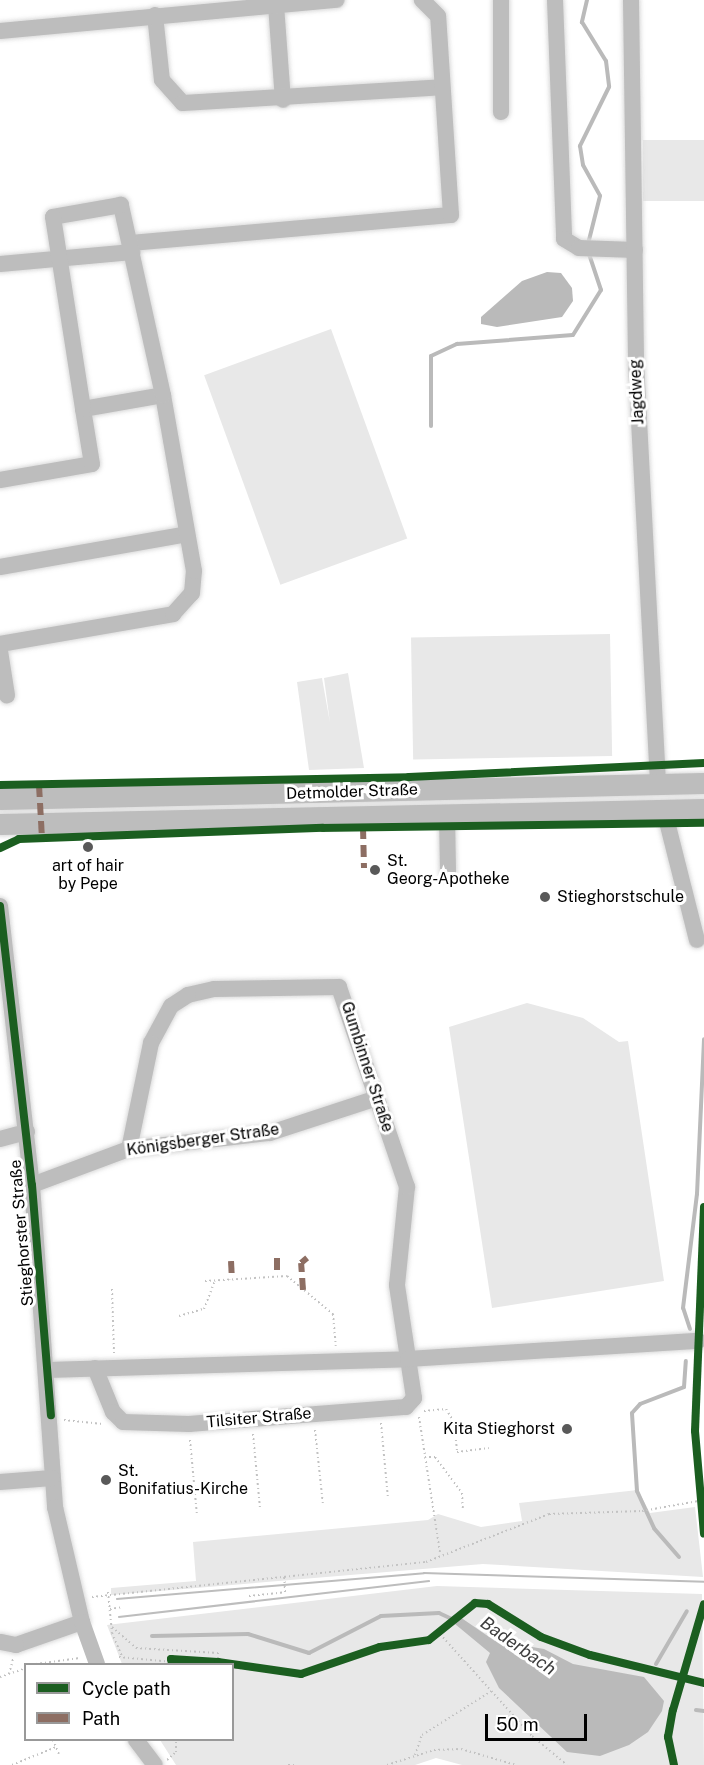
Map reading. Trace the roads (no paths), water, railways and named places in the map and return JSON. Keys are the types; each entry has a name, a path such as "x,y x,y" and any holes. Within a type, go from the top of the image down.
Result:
{"main road":[{"name":"Detmolder Straße","path":"0,799 704,783"},
{"path":"658,784 664,810"},
{"name":"Detmolder Straße","path":"0,824 704,809"}],"street":[{"path":"0,31 154,15 337,0"},
{"path":"0,264 59,258 67,262 131,248 451,215 438,16 422,0"},
{"path":"501,0 501,112"},
{"path":"555,0 562,232 579,248 635,250"},
{"name":"Jagdweg","path":"631,0 635,250 658,784"},
{"path":"276,5 283,99"},
{"path":"154,15 162,80 170,94 197,106 442,87"},
{"path":"0,480 92,464 52,217 121,205 163,396 195,578 180,611 0,644"},
{"path":"82,409 163,396"},
{"path":"0,567 187,534"},
{"path":"0,651 8,695"},
{"path":"664,810 697,940"},
{"path":"447,814 448,874"},
{"name":"Stieghorster Straße","path":"0,906 32,1185 51,1415 52,1478 64,1557 90,1661"},
{"name":"Gumbinner Straße","path":"129,1149 159,1019 171,1006 197,993 339,987 374,1099 407,1187 397,1285 408,1359"},
{"name":"Königsberger Straße","path":"32,1185 129,1149 270,1133 374,1099"},
{"path":"0,1139 27,1132"},
{"path":"47,1370 408,1359 698,1341"},
{"name":"Tilsiter Straße","path":"94,1368 113,1412 123,1422 189,1424 411,1405 408,1359"},
{"path":"0,1482 52,1478"},
{"path":"0,1642 16,1644 82,1622"},
{"path":"137,1741 157,1765"}],"water":[{"path":"547,272 561,273 572,288 573,301 562,317 497,327 481,324 481,317 522,281"},
{"path":"460,1617 495,1641 544,1649 573,1664 644,1677 664,1701 662,1711 648,1732 629,1745 600,1756 567,1752 499,1688 486,1662 490,1653 455,1624"}],"waterway":[{"path":"587,0 582,22 606,61 609,87 580,146 583,165 600,196 588,244"},
{"path":"431,426 431,356 457,344 573,335 601,290 588,251"},
{"path":"690,1329 683,1308 697,1194 704,1039"},
{"path":"679,1557 654,1528 637,1491 632,1413 640,1404 684,1387 686,1361"},
{"path":"656,1664 687,1611"},
{"name":"Baderbach","path":"152,1636 248,1634 309,1653 381,1616 439,1613 460,1623"},
{"name":"Baderbach","path":"696,1710 704,1711"}],"tram line":[{"path":"117,1599 424,1573 704,1582"},
{"path":"119,1617 429,1581"}],"place":[{"name":"art of hair by Pepe","path":"88,847"},
{"name":"St. Georg-Apotheke","path":"375,870"},
{"name":"Stieghorstschule","path":"545,897"},
{"name":"Kita Stieghorst","path":"567,1429"},
{"name":"St. Bonifatius-Kirche","path":"106,1480"}]}
